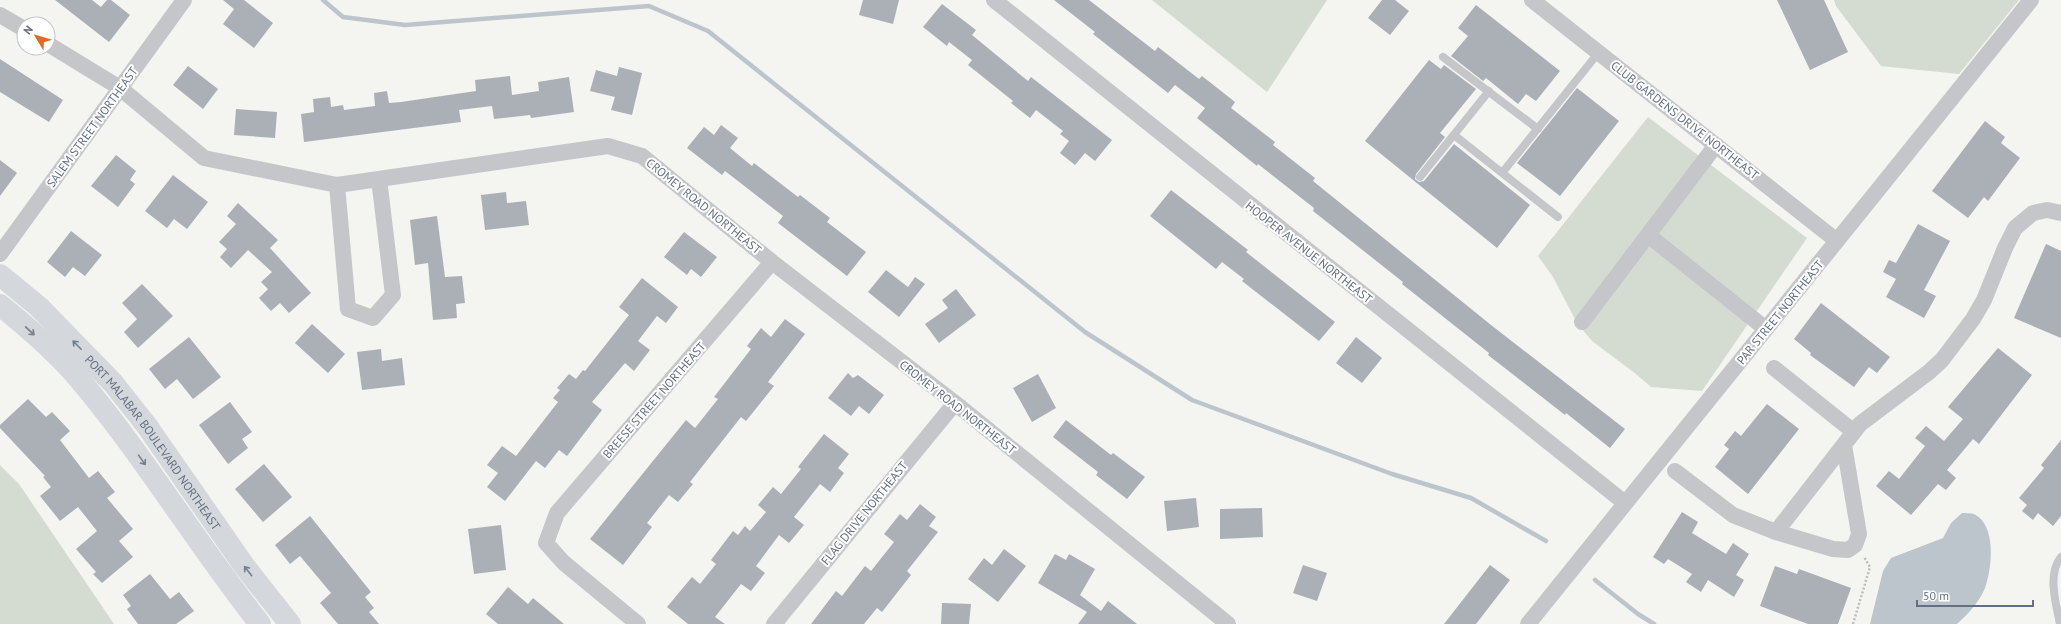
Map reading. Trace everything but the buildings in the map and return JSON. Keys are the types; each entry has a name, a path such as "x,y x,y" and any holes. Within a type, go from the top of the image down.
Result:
{"street":[{"name":"SALEM STREET NORTHEAST","path":"0,254 184,0"},
{"name":"HOOPER AVENUE NORTHEAST","path":"994,0 1625,503"},
{"name":"CLUB GARDENS DRIVE NORTHEAST","path":"1532,0 1837,241"},
{"name":"PAR STREET NORTHEAST","path":"1528,624 2031,0"},
{"path":"0,14 16,24"},
{"name":"CROMEY ROAD NORTHEAST","path":"56,49 120,88 204,158 337,185 608,146 642,156 772,262 955,403 1228,624"},
{"path":"1582,322 1716,145"},
{"path":"337,185 348,309 373,318 393,295 379,179"},
{"path":"1776,532 1860,424 1929,372 1942,360 1973,319 1984,300 2005,248 2016,228 2033,213 2047,210 2061,213"},
{"path":"1648,234 1766,329"},
{"name":"BREESE STREET NORTHEAST","path":"638,624 564,563 546,542 557,513 772,262"},
{"name":"PORT MALABAR BOULEVARD NORTHEAST","path":"0,275 39,307 113,383 142,420 245,567 290,624"},
{"name":"PORT MALABAR BOULEVARD NORTHEAST","path":"0,305 27,328 73,372 123,434 228,583 260,624"},
{"path":"1774,368 1854,432"},
{"name":"FLAG DRIVE NORTHEAST","path":"774,624 955,403"},
{"path":"123,434 142,420"},
{"path":"1675,471 1733,514 1776,532 1833,549 1848,550 1855,545 1859,534 1844,445"},
{"path":"246,606 265,592"}],"lane":[{"path":"1502,173 1599,52"},
{"path":"1444,57 1538,129"},
{"path":"1420,177 1489,91"},
{"path":"1454,135 1558,217"},
{"path":"2060,624 2054,577 2056,563 2061,557"}],"path":[{"path":"1853,546 1864,557 1870,567 1853,624"}],"shaded area":[{"path":"1152,0 1327,0 1267,92"},
{"path":"1834,0 2019,0 1959,74 1881,66 1836,6"},
{"path":"1648,117 1807,238 1702,391 1651,387 1592,341 1577,323 1553,277 1538,256"},
{"path":"0,465 19,484 114,624 0,624"},
{"path":"1962,513 1974,514 1981,520 1986,528 1991,548 1991,559 1985,588 1973,607 1957,624 1870,624 1883,571 1891,558 1943,538 1951,523"}],"waterway":[{"path":"323,0 343,17 405,25 649,6 708,31 1085,332 1192,400 1392,474 1471,498 1546,541"},
{"path":"1595,580 1638,614 1654,624"}]}
